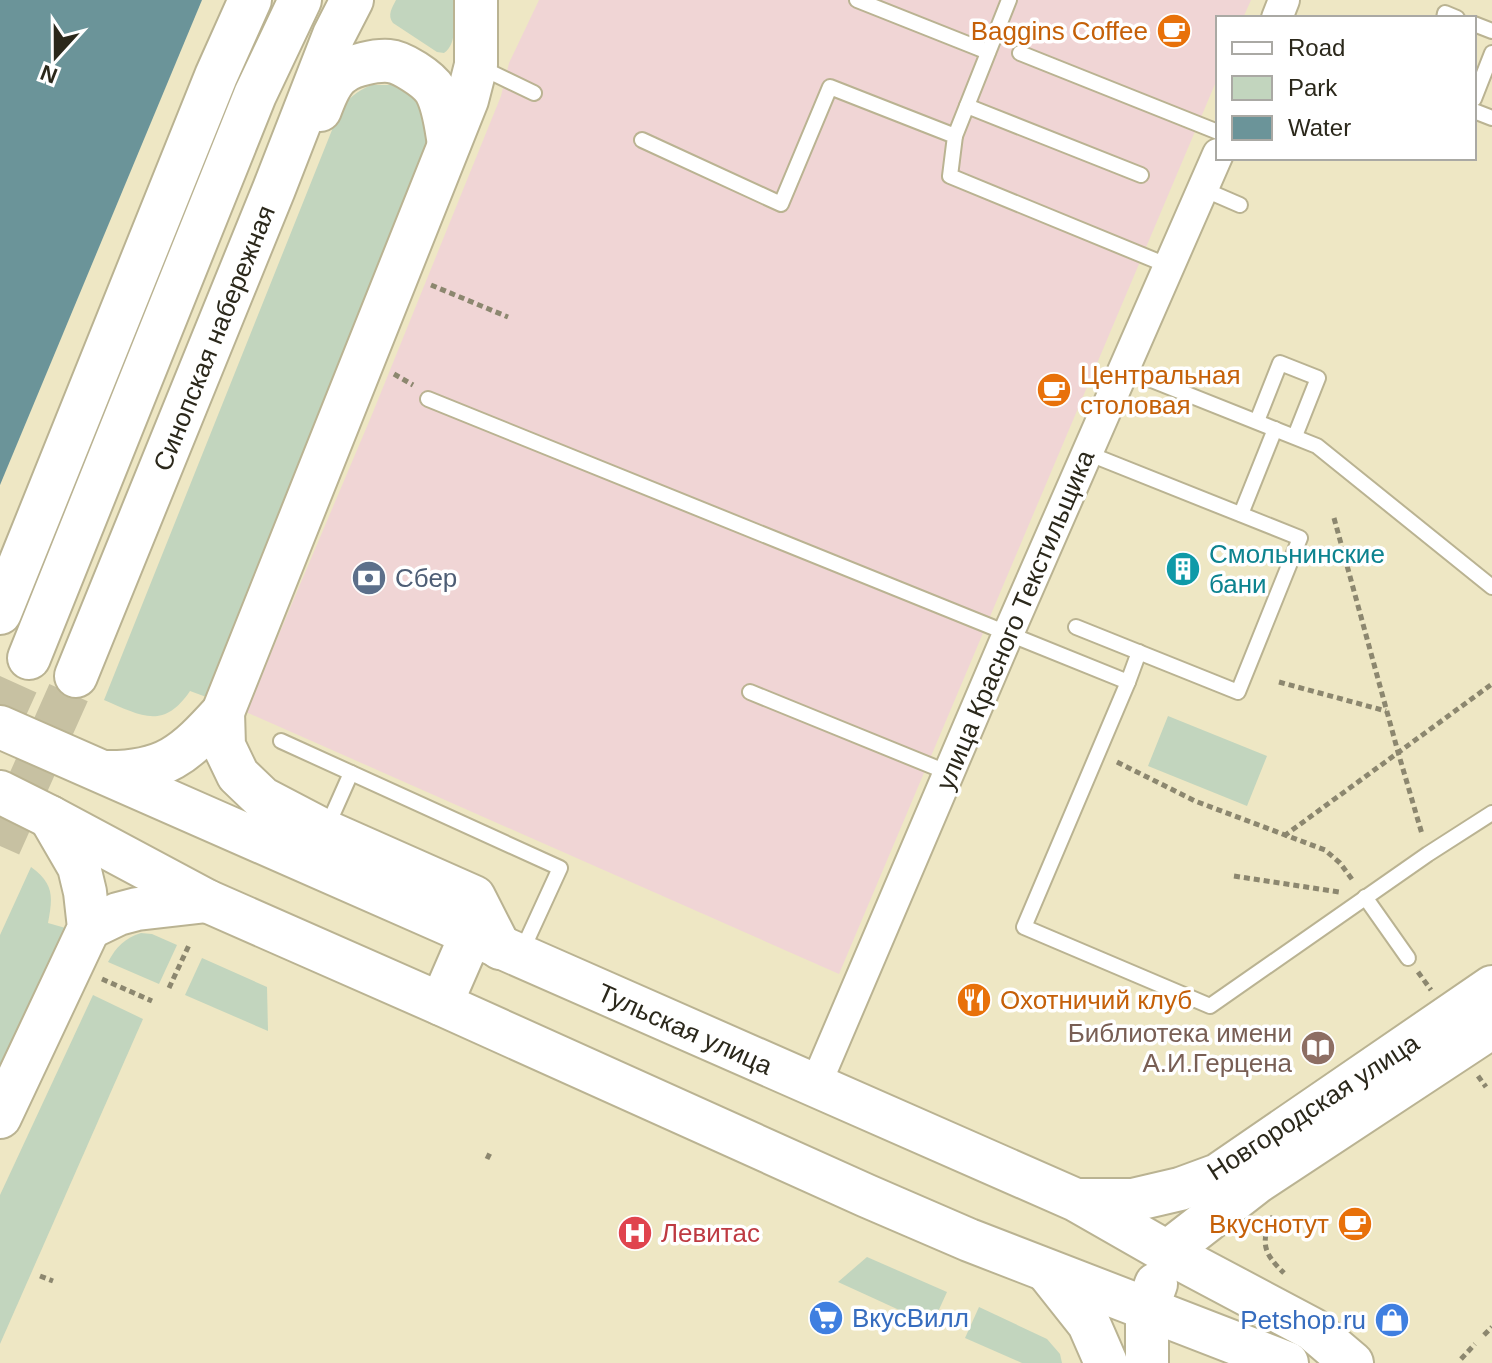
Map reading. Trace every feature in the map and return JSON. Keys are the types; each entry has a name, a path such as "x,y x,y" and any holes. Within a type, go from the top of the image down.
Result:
{"main road":[{"path":"0,613 216,76 250,0"},
{"name":"Синопская набережная","path":"29,658 255,95 300,0"},
{"name":"Синопская набережная","path":"76,676 334,35 352,0"},
{"path":"104,772 127,773 172,760 195,742 223,712 467,100 476,65 476,0"},
{"path":"274,189 301,159 327,92 341,73 366,63 391,61 417,73 434,89 449,144"},
{"path":"223,712 224,746 238,775 262,798 325,831 474,897 497,947 441,1004"},
{"name":"Тульская улица","path":"0,727 1076,1200 1312,1329 1352,1363"},
{"path":"0,792 207,901 867,1196 1270,1362"},
{"path":"0,1117 89,928 79,867 50,817"},
{"path":"89,928 137,909 207,901"},
{"name":"Новгородская улица","path":"1076,1200 1133,1200 1180,1189 1218,1175 1492,987"},
{"name":"Новгородская улица","path":"1167,1252 1257,1182 1492,1027"},
{"path":"1147,1363 1147,1309 1167,1252"},
{"path":"1046,1270 1089,1324 1106,1363"}],"street":[{"name":"улица Красного Текстильщика","path":"815,1086 1216,159"}],"lane":[{"path":"857,0 988,52"},
{"path":"1009,0 955,136 950,176 1169,266"},
{"path":"1020,53 1216,131"},
{"path":"1476,94 1492,53"},
{"path":"476,65 534,93"},
{"path":"642,140 781,204 830,87 955,136"},
{"path":"967,106 1141,175"},
{"path":"1203,189 1240,205"},
{"path":"1257,421 1280,363 1318,378 1295,436"},
{"path":"1124,369 1317,446 1492,587"},
{"path":"428,399 1128,682"},
{"path":"1241,514 1275,429"},
{"path":"1076,627 1238,692 1300,538 1087,453"},
{"path":"1139,652 1024,927 1210,1006 1365,897 1492,813"},
{"path":"750,692 949,773"},
{"path":"281,741 560,868 497,947"},
{"path":"325,831 351,773"},
{"path":"1365,897 1408,958"}],"path":[{"path":"422,282 508,317"},
{"path":"393,374 410,381"},
{"path":"1334,518 1428,854"},
{"path":"1279,682 1386,711"},
{"path":"1284,836 1492,684"},
{"path":"1109,758 1195,801 1325,850 1355,883"},
{"path":"1234,876 1341,893"},
{"path":"169,988 190,943"},
{"path":"90,974 152,1001"},
{"path":"487,1159 491,1151"},
{"path":"1274,1214 1265,1236 1265,1249 1271,1259 1293,1279"},
{"path":"40,1276 53,1281"},
{"path":"1484,1335 1492,1327"},
{"path":"1461,1359 1475,1344"}],"shaded area":[{"path":"539,0 1251,0 1244,16 1216,16 1216,82 839,974 246,712 371,417 501,96 509,63"}],"green space":[{"path":"396,0 453,0 454,29 449,49 444,53 437,52 393,23 390,14"},
{"path":"372,85 391,85 406,92 420,105 430,139 209,698 190,691 170,711 160,715 129,711 104,700 338,115 352,96"},
{"path":"1168,716 1267,756 1247,806 1148,766"},
{"path":"31,867 44,879 50,891 48,923 69,929 0,1079 0,935"},
{"path":"141,933 152,934 177,945 159,984 108,962 122,944"},
{"path":"202,958 267,987 268,1031 185,995"},
{"path":"93,995 143,1019 0,1344 0,1195"},
{"path":"867,1257 947,1292 932,1325 838,1282"},
{"path":"979,1307 1047,1339 1060,1354 1062,1363 1022,1363 965,1338"}],"water":[{"path":"0,0 202,0 0,485"}],"tunnel":[{"path":"0,722 29,658"},
{"path":"0,846 76,676"}],"place":[{"name":"Baggins Coffee","path":"1174,31"},
{"name":"Центральная столовая","path":"1054,390"},
{"name":"Смольнинские бани","path":"1183,569"},
{"name":"Сбер","path":"369,578"},
{"name":"Охотничий клуб","path":"974,1000"},
{"name":"Библиотека имени А.И.Герцена","path":"1318,1048"},
{"name":"Вкуснотут","path":"1355,1224"},
{"name":"Левитас","path":"635,1233"},
{"name":"ВкусВилл","path":"826,1318"},
{"name":"Petshop.ru","path":"1392,1320"}]}
